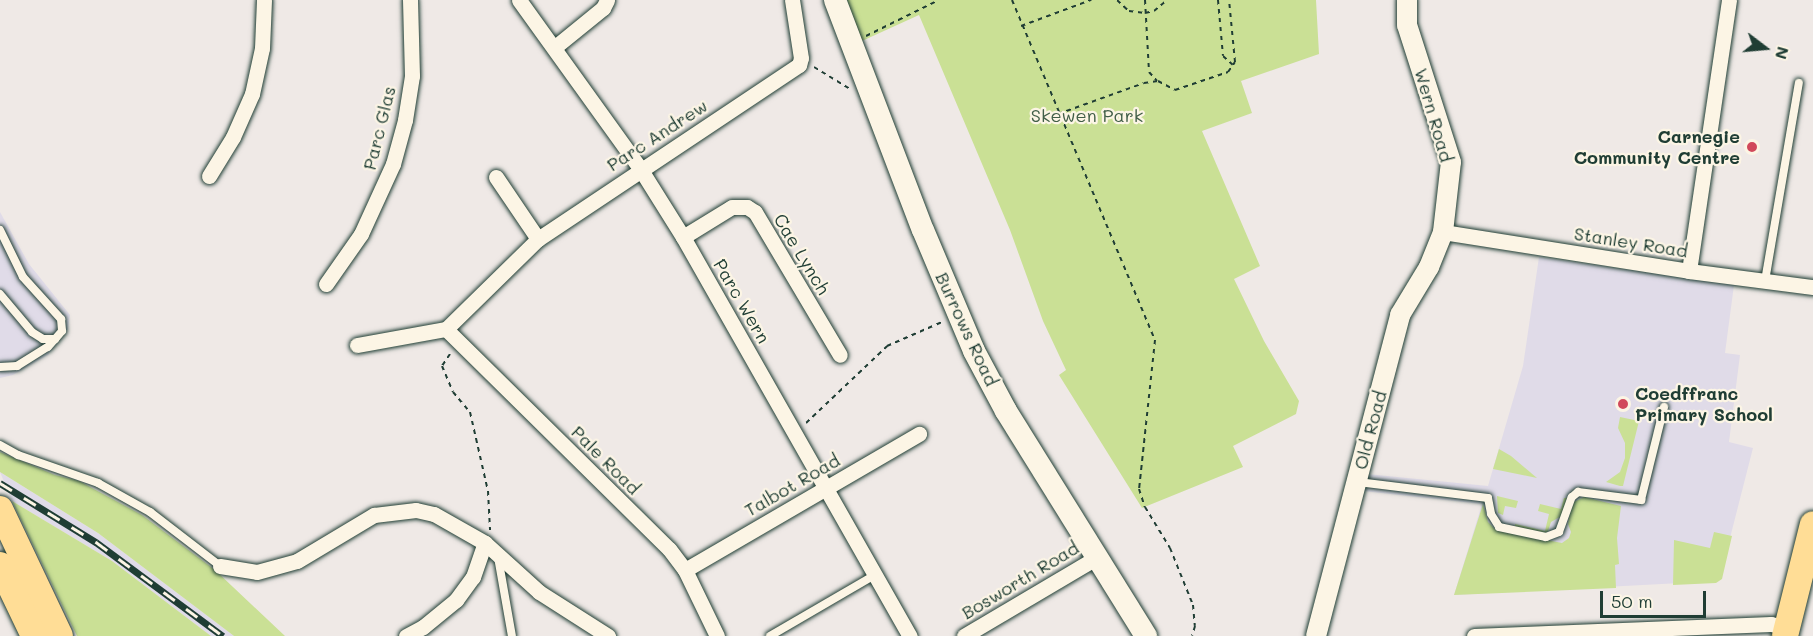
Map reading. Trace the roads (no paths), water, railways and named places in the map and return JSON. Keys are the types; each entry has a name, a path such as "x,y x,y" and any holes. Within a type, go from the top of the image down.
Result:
{"main road":[{"name":"Burrows Road","path":"835,0 959,315 1006,411 1146,636"},
{"path":"3,516 60,636"},
{"path":"1786,632 1813,524"},
{"path":"0,564 34,636"}],"street":[{"path":"209,176 233,137 252,94 262,48 264,0"},
{"name":"Parc Glas","path":"326,284 361,234 393,164 405,120 412,76 410,0"},
{"name":"Parc Wern","path":"519,0 555,47 641,170 683,237 910,636"},
{"path":"555,47 603,8 607,0"},
{"name":"Parc Andrew","path":"538,239 799,65 801,58 792,0"},
{"name":"Wern Road","path":"1407,0 1407,25 1451,162 1443,232"},
{"path":"1689,271 1729,0"},
{"path":"357,345 446,329 538,239 496,177"},
{"name":"Cae Lynch","path":"683,237 732,207 747,207 755,212 840,354"},
{"name":"Stanley Road","path":"1443,232 1689,271 1813,287"},
{"name":"Old Road","path":"1316,636 1400,315 1429,267 1443,232"},
{"name":"Pale Road","path":"446,329 669,549 685,570 717,636"},
{"name":"Talbot Road","path":"685,570 919,434"},
{"path":"220,567 257,572 297,561 374,515 399,510 434,514 485,543 539,592 608,636"},
{"path":"406,636 423,627 456,600 473,577 485,543"},
{"name":"Bosworth Road","path":"974,633 1096,558"},
{"path":"1474,636 1771,624 1786,632"}],"lane":[{"path":"1766,281 1799,83"},
{"path":"0,230 23,277 62,319 62,331 48,347 18,366 0,367"},
{"path":"0,294 32,332 43,339 55,339"},
{"path":"1356,482 1488,498 1491,514 1499,527 1546,537 1559,532 1572,497 1578,492 1641,500 1664,407"},
{"path":"0,445 18,455 98,483 150,512 220,567"},
{"path":"498,553 512,636"},
{"path":"770,636 874,575"}],"railway":[{"path":"0,483 96,542 223,636"}],"place":[{"name":"Carnegie Community Centre","path":"1752,147"},
{"name":"Coedffranc Primary School","path":"1623,404"}],"park label":[{"name":"Skewen Park","path":"1087,115"}]}
